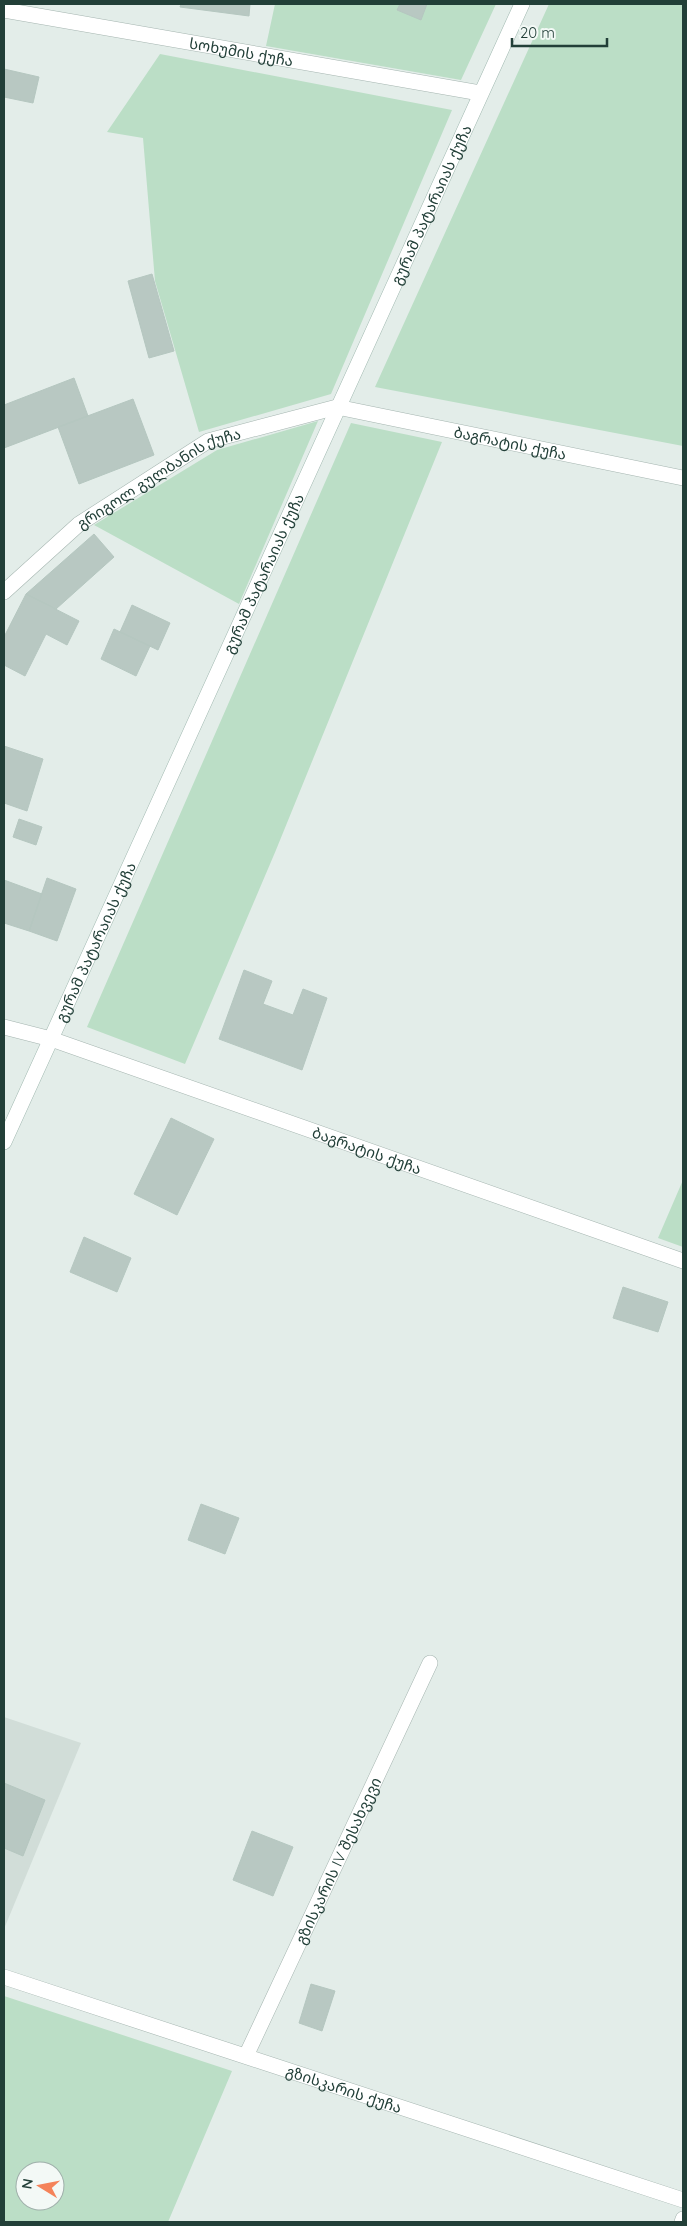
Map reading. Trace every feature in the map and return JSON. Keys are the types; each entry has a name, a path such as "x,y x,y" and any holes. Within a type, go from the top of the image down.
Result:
{"street":[{"name":"გურამ პატარაიას ქუჩა","path":"4,1142 522,4"},
{"name":"სოხუმის ქუჩა","path":"4,10 480,93"},
{"name":"ბაგრატის ქუჩა","path":"338,407 683,478"},
{"name":"გრიგოლ გულბანის ქუჩა","path":"4,592 79,524 208,441 338,407"},
{"name":"ბაგრატის ქუჩა","path":"4,1027 51,1039 683,1261"},
{"name":"გზისკარის IV შესახვევი","path":"246,2056 430,1663"},
{"name":"გზისკარის ქუჩა","path":"4,1977 683,2200"}],"shaded area":[{"path":"4,1717 81,1743 4,1929"}],"green space":[{"path":"275,4 496,4 461,80 266,46"},
{"path":"549,4 683,4 683,446 375,387"},
{"path":"160,54 452,110 331,394 199,432 155,281 143,138 107,132"},
{"path":"318,421 239,604 94,525 217,450"},
{"path":"351,423 442,442 276,850 185,1064 87,1027"},
{"path":"683,1180 683,1247 658,1238"},
{"path":"4,1996 232,2071 168,2222 4,2222"}],"building":[{"path":"181,4 250,4 249,16 180,7"},
{"path":"400,4 427,4 421,20 397,10"},
{"path":"4,69 39,77 33,103 4,97"},
{"path":"152,274 174,351 149,358 128,281"},
{"path":"74,378 88,416 4,448 4,405"},
{"path":"133,399 154,455 79,484 58,427"},
{"path":"94,534 114,557 56,609 26,594"},
{"path":"26,594 79,621 67,645 46,634 25,676 4,665 4,637"},
{"path":"132,605 170,623 158,650 120,632"},
{"path":"114,629 150,646 136,676 101,659"},
{"path":"4,746 43,759 27,811 4,803"},
{"path":"19,819 42,827 36,845 13,837"},
{"path":"47,878 76,889 57,941 29,931"},
{"path":"4,880 42,894 29,931 4,923"},
{"path":"244,970 272,981 263,1004 293,1015 303,989 327,998 302,1070 219,1039"},
{"path":"171,1118 214,1139 177,1215 134,1194"},
{"path":"84,1237 131,1258 117,1292 70,1272"},
{"path":"623,1287 668,1302 658,1332 613,1318"},
{"path":"201,1504 239,1518 225,1554 188,1540"},
{"path":"4,1783 45,1800 23,1856 4,1848"},
{"path":"252,1831 293,1847 273,1896 233,1880"},
{"path":"311,1984 335,1991 322,2031 299,2023"}]}
